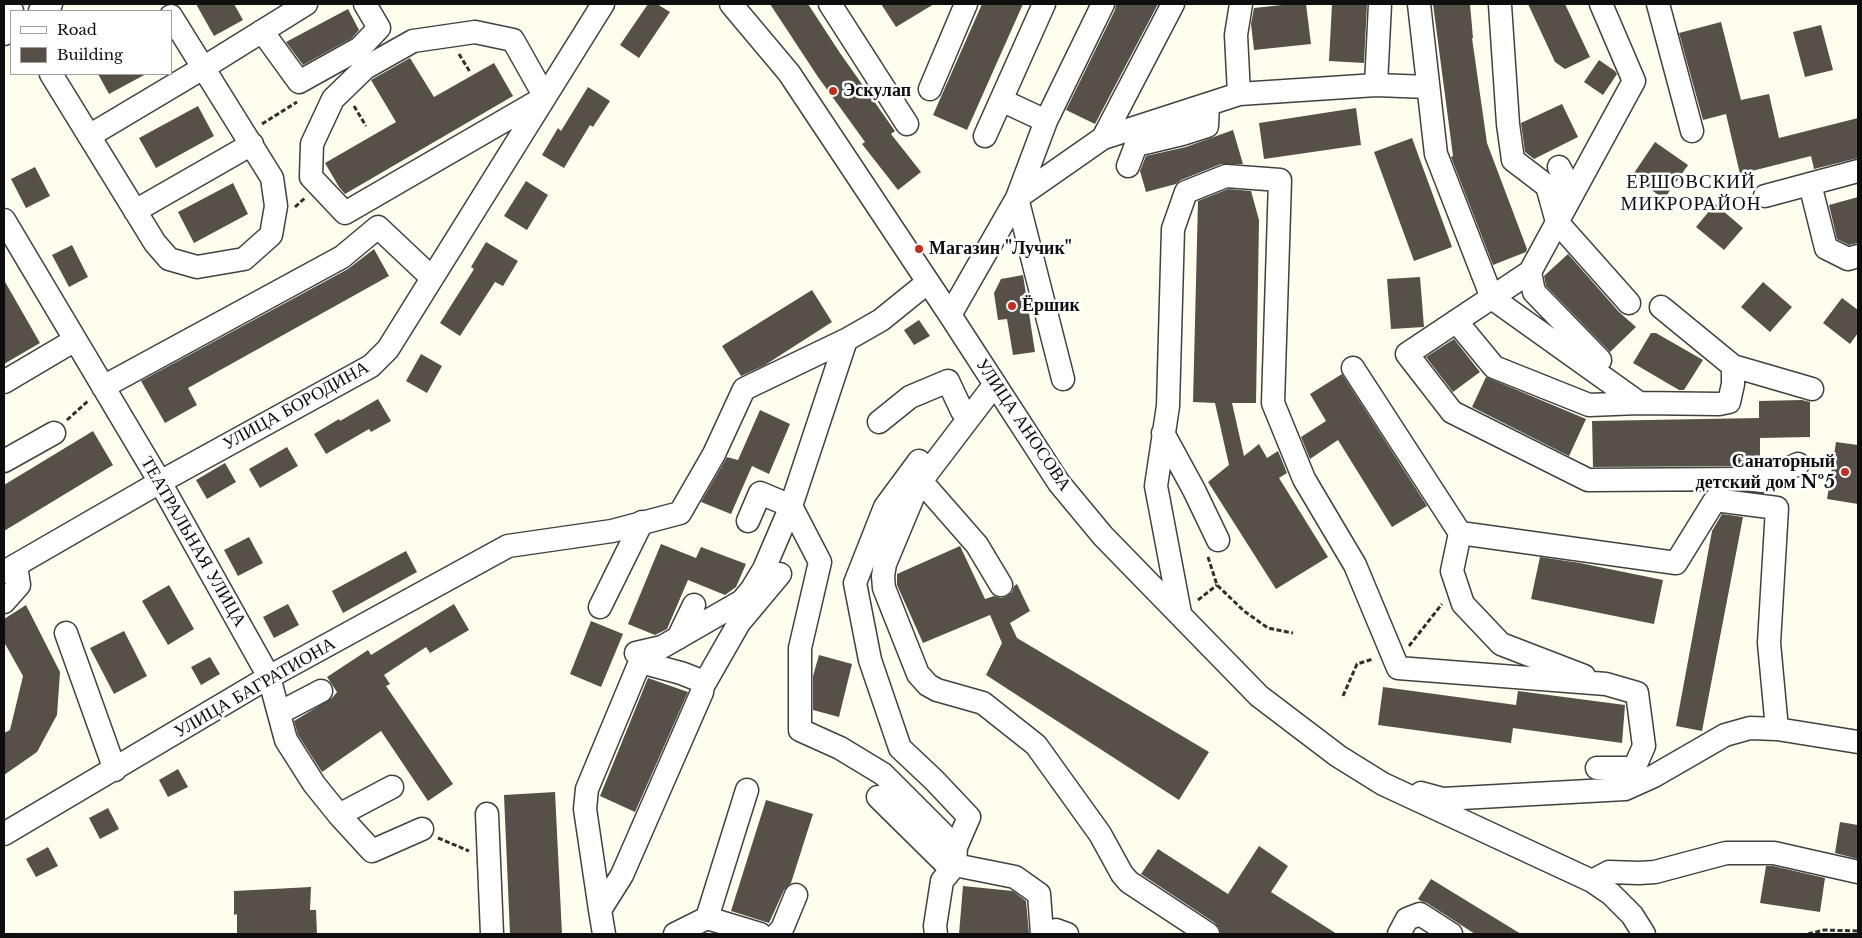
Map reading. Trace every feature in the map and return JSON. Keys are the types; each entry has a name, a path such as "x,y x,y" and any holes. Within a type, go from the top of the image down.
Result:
{"street":[{"path":"89,136 204,68 306,4"},
{"path":"262,31 299,82 360,48 379,28 365,4"},
{"name":"УЛИЦА БОРОДИНА","path":"10,568 160,482 371,366 388,349 603,4"},
{"name":"УЛИЦА АНОСОВА","path":"731,4 789,73 950,314 993,388 1059,483 1103,536 1188,607 1259,696 1338,756 1383,784"},
{"path":"930,89 966,4"},
{"path":"985,136 1044,4"},
{"path":"950,314 1017,198 1046,120 1103,4"},
{"path":"1103,138 1173,4"},
{"path":"1239,94 1236,35 1241,4"},
{"path":"1376,85 1380,4"},
{"path":"1419,4 1436,154 1492,298 1639,403"},
{"path":"1602,4 1634,81 1530,272 1407,354 1452,412 1588,480 1746,479 1762,481 1798,464"},
{"path":"1658,4 1692,131"},
{"path":"1500,5 1508,124 1513,160 1547,186 1557,222 1629,303"},
{"path":"839,7 907,124"},
{"path":"51,75 155,243 169,259 197,267 244,259 271,235 276,206 272,178 172,18"},
{"path":"475,32 513,40 545,97 345,212 311,177 312,144 333,99 365,68 413,42 475,32"},
{"path":"1017,198 1103,138 1239,94 1376,85 1428,87"},
{"path":"1001,100 1046,120"},
{"path":"1128,166 1136,145 1207,126 1208,104"},
{"path":"136,211 252,144"},
{"path":"1559,167 1572,193"},
{"path":"1764,196 1858,171"},
{"path":"1188,607 1156,486 1168,406 1173,229 1186,192 1226,176 1280,180 1273,403 1304,479 1355,565 1398,668 1606,684"},
{"path":"1810,184 1826,248 1848,259 1858,256"},
{"path":"1017,198 1062,379"},
{"name":"ТЕАТРАЛЬНАЯ УЛИЦА","path":"4,220 160,482 269,677 286,740 314,784 372,851 422,829"},
{"path":"103,387 342,257 378,227 432,278"},
{"path":"1530,272 1534,292 1600,360"},
{"path":"600,607 642,522 680,513 714,454 744,389 846,340 881,320 928,282"},
{"path":"1661,307 1733,366 1812,389"},
{"path":"1456,321 1494,366 1589,405 1639,403 1719,404 1729,402 1733,384 1733,366"},
{"path":"4,382 75,340"},
{"path":"636,653 662,647 742,600 752,589 764,569 791,506 846,340"},
{"path":"1353,368 1460,533 1452,571 1463,604 1501,644 1606,684 1637,693 1644,746 1625,789"},
{"path":"879,422 910,398 948,381 962,411"},
{"path":"936,934 935,926 942,881 954,860 969,817 900,748 870,660 855,583 885,507 950,420 993,388"},
{"path":"993,388 918,485 885,564 884,588 918,674 928,685 937,690 982,703 1036,745 1100,834 1122,874 1129,882 1208,934"},
{"path":"4,462 54,433"},
{"path":"1164,433 1214,531"},
{"path":"921,481 977,545 1000,585"},
{"path":"748,521 760,493 791,506 820,562 800,648 800,730 840,748 883,774 954,860"},
{"path":"1460,533 1676,563 1715,500 1777,508 1769,643 1777,729"},
{"name":"УЛИЦА БАГРАТИОНА","path":"4,834 115,770 269,677 508,546 612,531 642,522"},
{"path":"4,602 19,585 10,568"},
{"path":"600,910 622,875 703,686 739,622 780,574"},
{"path":"678,638 694,605"},
{"path":"66,633 115,770"},
{"path":"604,934 585,809 587,789 640,662 681,673 699,680 703,686"},
{"path":"279,713 321,691"},
{"path":"1383,784 1443,799 1625,789 1654,776 1725,735 1750,728 1777,729 1858,742"},
{"path":"1597,768 1634,768"},
{"path":"1383,784 1592,881 1611,894 1632,915 1644,934"},
{"path":"339,815 392,787"},
{"path":"707,918 748,790"},
{"path":"878,797 954,860 1015,877 1039,894 1042,934"},
{"path":"487,814 492,934"},
{"path":"1592,881 1609,872 1655,872 1726,853 1774,853 1858,872"},
{"path":"777,934 782,929 796,896"},
{"path":"1399,934 1407,919 1420,914 1451,934"},
{"path":"675,934 707,918 760,934"},
{"path":"1053,934 1056,930 1067,934"}],"path":[{"path":"54,433 103,387"},
{"path":"1214,531 1205,548 1217,585 1244,611 1268,628 1293,633"},
{"path":"1188,607 1217,585"},
{"path":"1408,647 1443,603"},
{"path":"1343,696 1357,664 1374,659"},
{"path":"443,842 488,858"},
{"path":"1808,934 1824,930 1858,930"}],"building":[{"path":"196,4 234,4 243,20 214,36"},
{"path":"648,4 657,4 670,12 639,58 620,45"},
{"path":"770,4 808,4 895,131 891,134 921,172 898,190 862,144 865,142 818,77"},
{"path":"881,4 934,4 896,27"},
{"path":"982,4 1023,4 967,130 933,115"},
{"path":"1116,4 1158,4 1095,124 1066,110 1115,10"},
{"path":"1306,4 1311,44 1254,50 1251,24 1254,8"},
{"path":"1332,4 1367,4 1364,63 1329,61"},
{"path":"1433,4 1470,4 1472,38 1487,143 1527,249 1526,252 1493,265 1451,157 1453,156"},
{"path":"1528,4 1565,4 1590,57 1565,69 1555,62"},
{"path":"348,9 359,30 352,38 303,65 286,42"},
{"path":"1721,22 1741,100 1769,94 1779,138 1858,118 1858,158 1814,169 1811,156 1740,174 1726,114 1703,120 1679,33"},
{"path":"1821,25 1833,70 1805,77 1793,32"},
{"path":"410,58 434,97 494,63 513,96 345,194 325,163 396,122 371,80"},
{"path":"1599,60 1617,74 1603,95 1584,82"},
{"path":"99,75 144,75 109,94"},
{"path":"588,87 610,101 593,127 590,125 564,168 542,155 558,128 561,131"},
{"path":"1562,104 1578,137 1534,159 1525,152 1521,123"},
{"path":"198,106 214,136 156,168 139,138"},
{"path":"1356,108 1361,145 1264,159 1259,123"},
{"path":"1233,130 1243,164 1221,164 1181,180 1176,184 1146,192 1140,171 1146,156 1186,147"},
{"path":"1412,138 1452,247 1414,261 1374,152"},
{"path":"1655,142 1688,165 1664,199 1632,176"},
{"path":"35,167 50,196 26,208 11,179"},
{"path":"526,181 548,195 527,230 504,216"},
{"path":"233,183 248,214 194,243 178,212"},
{"path":"1228,189 1251,191 1259,220 1256,403 1232,403 1244,456 1259,444 1267,458 1278,451 1287,473 1279,478 1328,557 1276,589 1208,482 1229,465 1215,403 1193,402 1198,201"},
{"path":"1858,197 1858,243 1849,245 1837,239 1829,205"},
{"path":"1715,204 1743,228 1724,250 1696,227"},
{"path":"486,242 518,261 503,286 495,282 460,336 440,323 474,269 471,267"},
{"path":"72,245 88,277 69,287 52,255"},
{"path":"374,249 389,276 188,388 197,405 165,423 141,381 348,269"},
{"path":"1568,254 1619,312 1636,327 1610,352 1546,286 1544,276"},
{"name":"Ёршик","path":"1023,275 1035,352 1013,355 1007,319 998,320 994,293 1001,279"},
{"path":"1420,277 1424,327 1391,329 1387,279"},
{"path":"4,280 40,343 4,364"},
{"path":"1763,282 1792,307 1770,332 1741,307"},
{"path":"812,290 832,322 765,365 741,376 722,346"},
{"path":"1842,298 1858,310 1858,333 1850,344 1823,323"},
{"path":"919,320 930,336 914,345 904,330"},
{"path":"1651,333 1656,333 1703,360 1684,390 1679,390 1633,363"},
{"path":"1454,339 1480,372 1453,392 1426,357"},
{"path":"421,354 442,366 427,393 406,381"},
{"path":"1342,374 1427,506 1392,527 1338,440 1310,459 1301,437 1326,421 1310,394"},
{"path":"1486,377 1586,419 1569,456 1472,407"},
{"path":"378,399 391,421 371,432 369,429 326,454 314,434"},
{"path":"1802,400 1810,402 1810,437 1760,438 1760,466 1593,467 1592,421 1759,418 1759,401"},
{"path":"760,410 790,424 769,474 752,466 731,514 701,502 727,457 738,460"},
{"path":"93,431 113,465 4,531 4,485"},
{"name":"Санаторный детский дом №5","path":"1836,442 1858,445 1858,504 1827,499"},
{"path":"287,447 298,466 260,488 249,469"},
{"path":"225,463 236,482 207,499 196,480"},
{"path":"1722,514 1743,517 1702,731 1676,726 1712,531"},
{"path":"249,537 263,563 238,576 224,550"},
{"path":"661,544 696,558 701,547 746,564 736,587 725,595 688,580 667,629 655,635 628,624"},
{"path":"960,546 985,599 994,596 1001,598 1007,596 1017,584 1030,611 1010,623 1017,638 1209,752 1179,800 986,675 1002,643 990,615 923,643 897,585 897,574"},
{"path":"406,551 417,572 343,613 332,591"},
{"path":"1540,557 1663,580 1654,624 1531,599"},
{"path":"169,585 194,629 168,645 142,601"},
{"path":"288,604 299,625 274,638 263,617"},
{"path":"454,604 469,630 430,653 426,647 384,675 390,684 386,686 453,784 428,801 381,731 322,772 298,735 294,721 332,698 337,692 327,677 368,650 371,655"},
{"path":"26,605 60,672 57,715 37,752 4,775 4,733 10,730 23,676 4,642 4,619"},
{"path":"591,621 623,634 601,687 570,674"},
{"path":"124,631 147,676 114,694 90,648"},
{"path":"819,655 852,664 839,717 813,710 813,676"},
{"path":"210,657 220,674 201,685 191,667"},
{"path":"648,678 688,692 635,812 600,796"},
{"path":"1383,687 1516,705 1518,691 1625,705 1622,743 1513,728 1511,743 1378,725"},
{"path":"178,769 188,787 168,797 159,780"},
{"path":"555,792 562,934 510,934 504,795"},
{"path":"766,800 813,814 791,883 784,890 769,923 731,911"},
{"path":"108,808 119,829 100,839 89,818"},
{"path":"1840,822 1858,825 1858,859 1835,853"},
{"path":"1259,846 1288,866 1271,892 1337,934 1221,934 1215,923 1141,874 1158,849 1228,894"},
{"path":"48,847 58,866 36,877 26,859"},
{"path":"1766,866 1825,878 1820,912 1760,903"},
{"path":"1431,879 1521,934 1475,934 1421,901 1418,899"},
{"path":"963,886 1013,891 1026,901 1029,934 959,934"},
{"path":"311,887 310,910 316,910 317,934 237,934 237,914 234,915 234,891"}],"place":[{"name":"Эскулап","path":"833,91"},
{"name":"Магазин \"Лучик\"","path":"919,249"},
{"name":"Ёршик","path":"1012,306"},
{"name":"Санаторный детский дом №5","path":"1845,472"}],"district":[{"name":"ЕРШОВСКИЙ МИКРОРАЙОН","path":"1691,194"}]}
